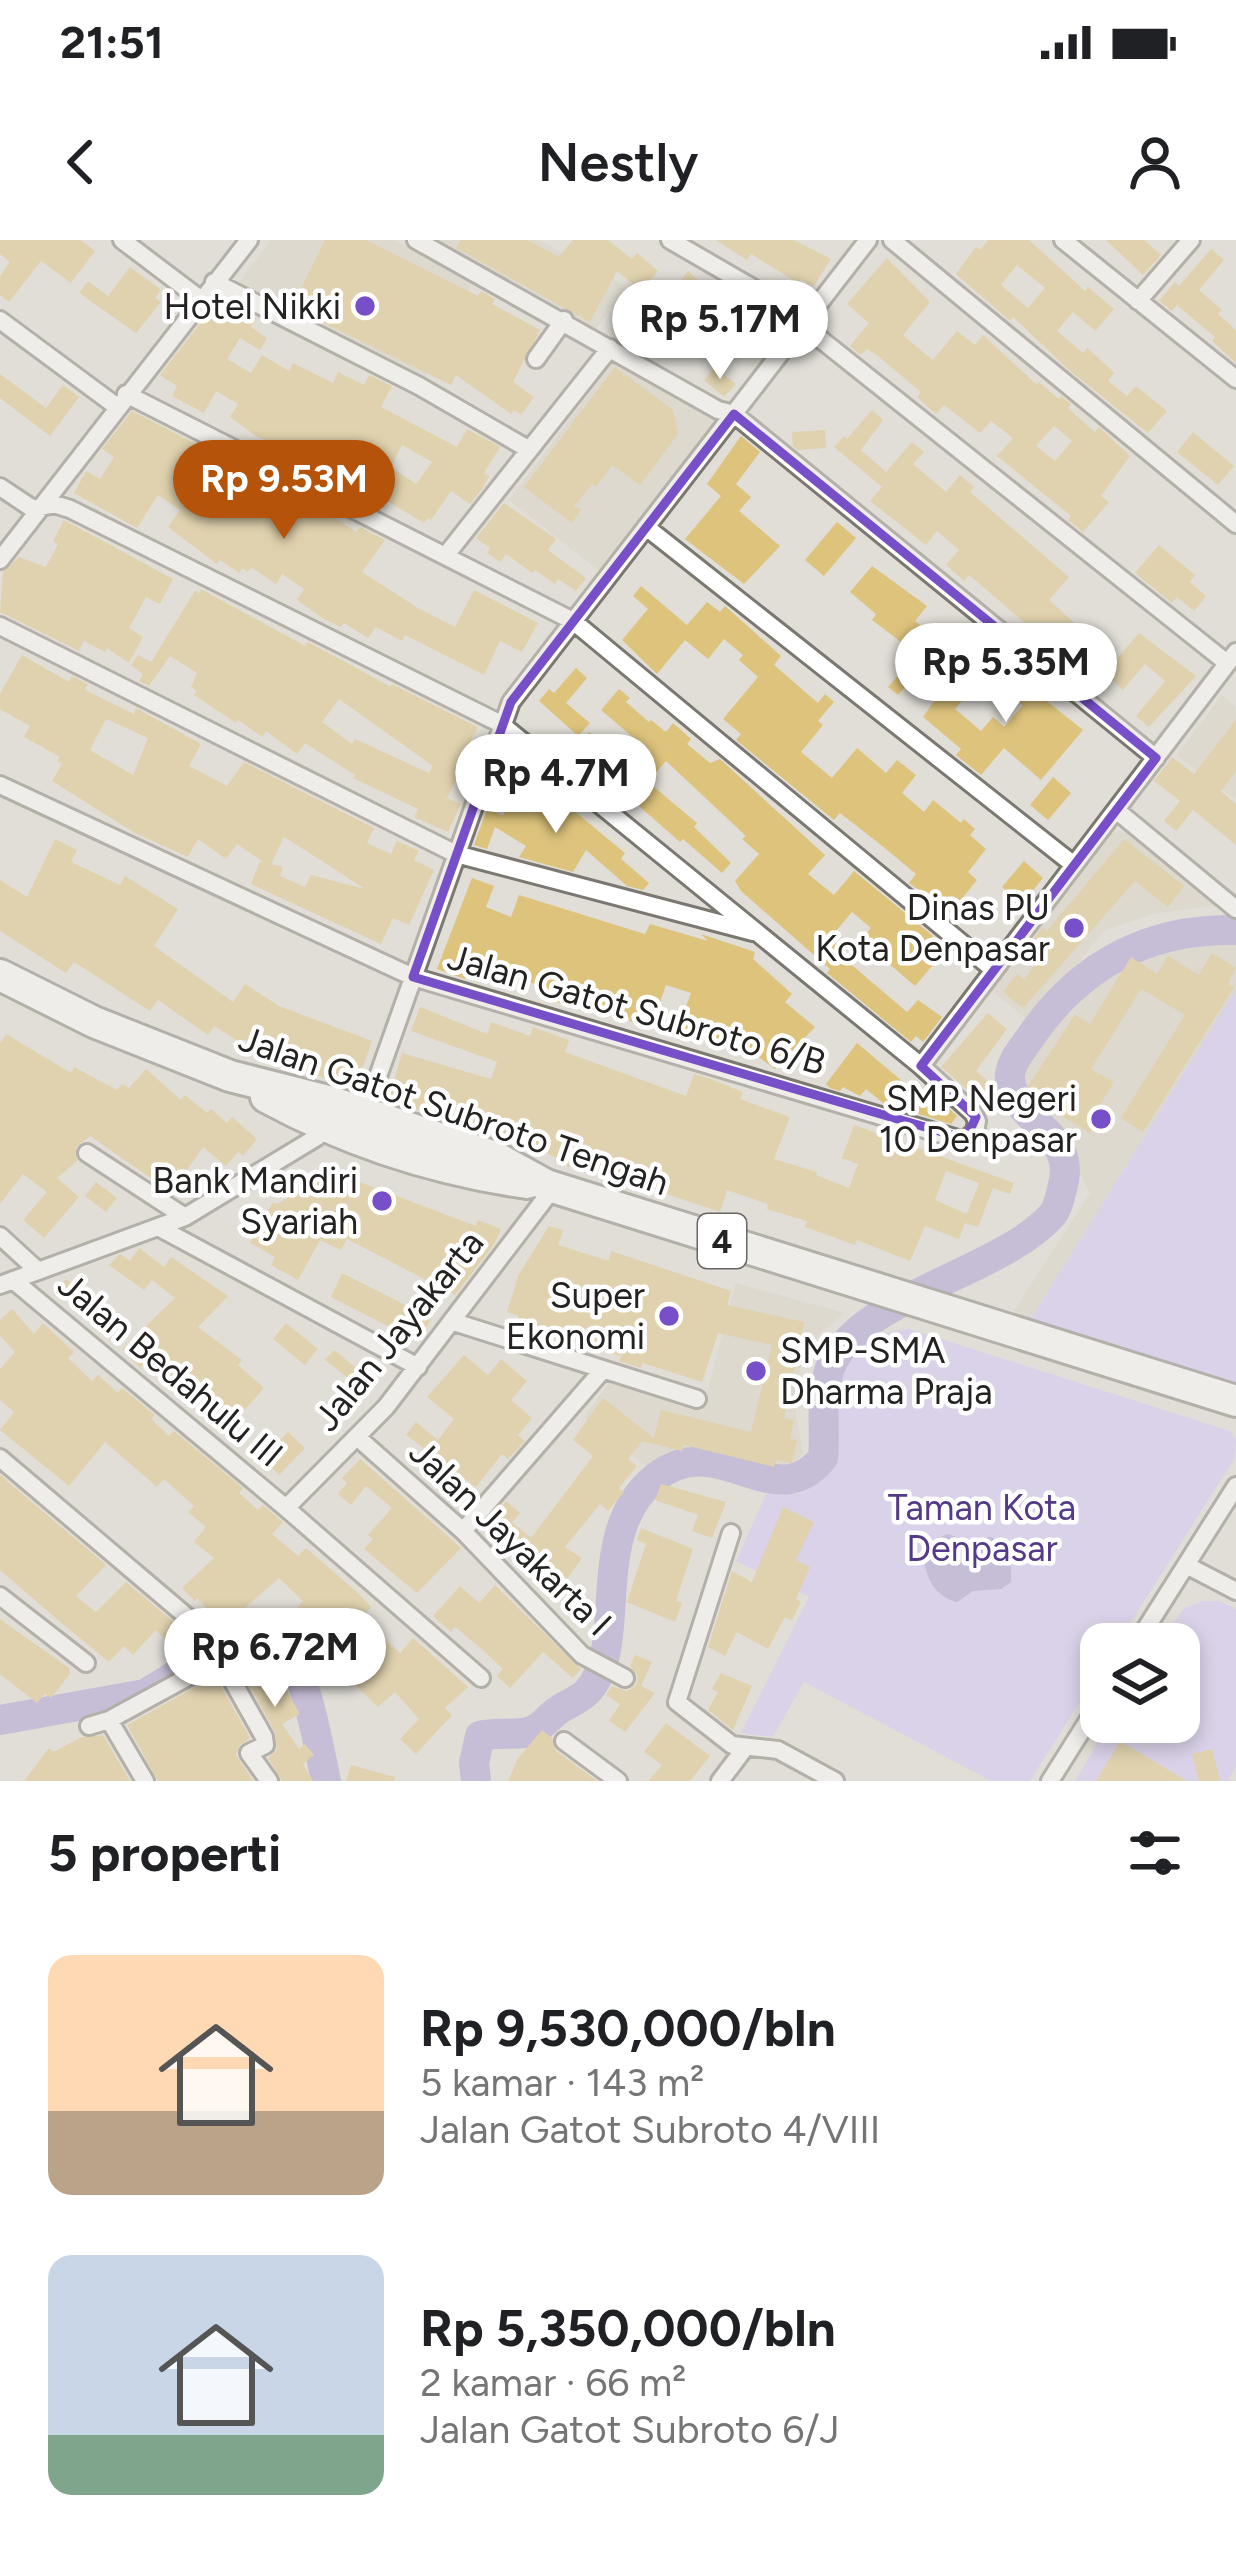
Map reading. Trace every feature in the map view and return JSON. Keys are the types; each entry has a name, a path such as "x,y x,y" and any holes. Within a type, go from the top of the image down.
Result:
{"highway":[{"name":"Jalan Gatot Subroto Tengah","path":"0,976 94,1022 230,1076 365,1113 495,1157 550,1186 1236,1401"},
{"name":"4","path":"230,1076 323,1128 478,1176 550,1186"}],"street":[{"path":"122,240 200,299"},
{"path":"0,560 249,240"},
{"path":"416,240 718,410 734,414 1156,758"},
{"path":"0,487 28,508 59,504 501,724 921,1066 1232,657 814,334 808,321 670,240"},
{"path":"365,1113 511,702 868,240"},
{"path":"892,240 1236,524"},
{"path":"1138,301 1191,240"},
{"path":"1069,245 1236,379"},
{"path":"214,282 418,386 528,449"},
{"path":"0,320 121,400 573,621 994,970"},
{"path":"536,358 564,320"},
{"path":"446,555 610,348"},
{"path":"646,527 1074,865"},
{"path":"0,626 456,854 754,932"},
{"name":"Jalan Gatot Subroto 6/B","path":"0,785 413,977 958,1139 972,1136 976,1129 973,1113 921,1066"},
{"path":"1115,810 1235,908"},
{"path":"6,1282 185,1216 317,1137 323,1128"},
{"path":"87,1153 185,1216"},
{"name":"Jalan Jayakarta","path":"286,1508 418,1367 550,1186"},
{"path":"158,1227 418,1367"},
{"path":"0,1236 36,1269"},
{"name":"Jalan Bedahulu III","path":"6,1282 286,1508 481,1678"},
{"path":"454,1322 697,1399"},
{"path":"463,1531 601,1372"},
{"name":"Jalan Jayakarta I","path":"356,1437 463,1531 587,1659 617,1675"},
{"path":"0,1458 215,1651 264,1737 265,1745 250,1754 268,1781"},
{"path":"1150,1623 1236,1486"},
{"path":"731,1533 677,1699 719,1738 746,1748 778,1750 835,1781"},
{"path":"1188,1565 1236,1591"},
{"path":"0,1596 86,1664"},
{"path":"89,1726 109,1720 215,1651"},
{"path":"109,1720 145,1781"},
{"path":"1050,1781 1080,1733"},
{"path":"563,1741 618,1781"},
{"path":"720,1781 746,1748"}],"highlighted area":[{"path":"734,414 1156,758 921,1066 976,1117 966,1139 413,977 511,702"}],"shaded area":[{"name":"Hotel Nikki","path":"271,240 394,240 407,247 412,240 539,240 626,286 586,344 472,284 423,382 234,289"},
{"path":"615,359 721,416 602,573 509,500"},
{"path":"1222,695 1236,707 1236,800 1177,755"},
{"name":"Dinas PU Kota Denpasar","path":"1112,833 1130,834 1216,905 1153,914 1105,930 1030,1021 990,990"},
{"name":"SMP Negeri 10 Denpasar","path":"1195,943 1236,945 1236,989 1030,1320 1010,1317 1090,1193 1061,1137 1023,1087 1022,1070 1051,1025 1076,1008 1105,965 1138,950"},
{"name":"SMP-SMA Dharma Praja","path":"736,1283 845,1313 819,1334 803,1359 793,1398 803,1453 782,1474 698,1453 665,1461 653,1472 584,1417 609,1383 702,1411"},
{"path":"948,1534 968,1541 990,1537 1001,1541 1011,1582 1001,1589 973,1591 957,1602 943,1595 929,1578 924,1554 932,1540"}],"green space":[{"path":"1236,989 1236,1385 1030,1320"},
{"name":"Taman Kota Denpasar","path":"910,1329 1230,1431 1236,1440 1235,1458 1130,1623 1080,1623 1080,1702 1030,1781 991,1781 804,1682 773,1737 741,1733 809,1597 736,1561 766,1494 798,1494 819,1475 829,1452 839,1375 849,1353 872,1337"},
{"path":"1220,1601 1236,1609 1236,1767 1229,1778 1232,1781 1217,1781 1211,1749 1192,1754 1200,1781 1187,1781 1123,1743 1200,1743 1200,1623 1173,1623 1184,1608"},
{"path":"1098,1743 1119,1743 1096,1781 1075,1781"}],"building":[{"path":"0,240 81,240 95,251 71,283 41,261 9,302 0,295 0,276 10,262 0,254"},
{"path":"325,240 366,240 478,296 481,291 495,299 492,304 540,330 513,382 534,397 521,415 514,410 511,414 456,375 451,385 308,315 311,310 295,301"},
{"path":"461,240 527,240 559,257 573,240 608,240 632,259 637,253 658,271 641,291 617,271 590,322 456,248"},
{"path":"716,240 794,240 831,259 813,287 751,254 747,260"},
{"path":"988,240 1029,240 1085,291 1088,287 1114,309 1095,331 1073,312 1057,331 1104,363 1114,373 1108,381 1127,396 1136,386 1167,411 1148,433 956,274 976,247 980,250","holes":["1017,265 1045,288 1028,308 1001,285"]},
{"path":"1106,240 1144,240 1161,255 1143,275"},
{"path":"1211,249 1224,260 1199,290 1236,330 1236,363 1212,341 1215,337 1177,305 1172,311 1159,301"},
{"path":"887,258 930,302 903,335 923,352 933,360 957,331 975,345 983,335 1037,385 1061,396 1095,432 1099,427 1130,456 1101,496 1109,502 1083,532 1068,520 1071,516 997,456 1013,438 991,421 980,433 944,405 936,414 917,397 921,392 878,356 867,349 861,355 850,346 869,323 847,304","holes":["1054,426 1072,441 1055,461 1036,446"]},
{"path":"130,267 161,290 155,298 161,302 136,333 79,293 88,281 108,296"},
{"path":"688,271 727,307 732,302 755,321 736,344 670,296"},
{"path":"219,299 257,318 251,327 267,338 260,350 240,338 227,359 251,373 262,355 289,371 293,363 333,383 338,372 364,385 369,375 392,386 381,407 457,447 467,429 500,447 484,473 489,476 483,488 470,504 451,491 424,523 352,480 256,436 230,417 238,404 216,391 204,413 172,396 177,386 160,375","holes":["402,445 432,462 416,484 391,467"]},
{"path":"635,302 649,314 626,341 612,329"},
{"path":"615,367 673,410 678,434 640,485 612,465 574,506 581,510 572,523 524,487"},
{"path":"715,367 736,384 724,397 704,380"},
{"path":"0,374 46,408 63,385 79,397 50,436 0,398"},
{"path":"872,410 883,420 861,450 886,472 912,442 924,452 913,464 946,492 960,475 974,487 970,492 1069,577 1049,600 1116,660 1139,633 1196,676 1149,727 1136,716 1165,681 1145,664 1123,690 1112,680 1099,695 1053,658 1058,653 969,575 964,581 946,565 959,550 937,531 926,545 870,501 882,487 834,447"},
{"path":"132,411 206,449 203,453 237,477 241,471 259,483 262,478 313,503 356,532 360,527 385,540 362,572 418,608 455,627 474,590 538,623 522,652 500,641 484,675 405,635 402,641 376,627 368,638 344,623 341,627 324,619 297,600 304,589 282,574 276,584 251,567 239,573 220,560 217,564 168,527 180,510 158,495 137,528 74,493 86,471 100,479 114,457 102,449"},
{"path":"825,430 826,448 798,450 793,446 792,432"},
{"path":"1193,432 1234,466 1218,485 1177,452"},
{"path":"741,436 760,452 736,484 751,497 739,511 780,546 744,584 685,539 721,496 707,484"},
{"path":"504,503 556,539 548,550 586,578 576,591 558,579 555,584 535,570 532,573 506,554 500,562 487,553 490,548 476,538"},
{"path":"64,520 173,579 160,604 146,597 129,628 143,637 129,663 107,648 105,652 84,641 79,651 0,612 3,572 19,557 46,567"},
{"path":"837,522 856,538 824,576 805,560"},
{"path":"1159,545 1195,575 1190,582 1206,596 1194,611 1177,597 1172,603 1135,573"},
{"path":"872,566 927,606 915,621 942,644 957,627 968,636 961,645 975,658 955,682 929,659 898,695 888,687 917,654 872,620 876,614 850,592"},
{"path":"641,586 687,625 707,602 720,612 725,606 781,656 774,665 818,703 825,694 834,702 801,752 832,778 857,748 886,773 897,760 916,775 902,793 924,812 933,800 975,829 970,835 986,849 968,872 977,880 950,913 909,883 916,874 881,845 840,813 834,820 736,740 741,734 723,719 758,677 724,639 708,659 685,640 657,674 622,640 648,609 633,596"},
{"path":"201,589 305,646 308,642 478,727 454,773 458,775 447,798 461,804 448,832 414,817 418,809 353,778 355,775 305,743 297,754 266,731 262,737 236,723 194,695 197,691 191,687 197,673 170,656 149,686 139,681 143,674 131,665 138,655 151,662 195,591","holes":["339,699 433,766 429,773 355,739 352,744 322,722"]},
{"path":"993,647 1010,662 1005,668 1083,730 1041,780 1004,748 981,775 956,755 961,749 923,717 947,682 965,697 955,709 981,731 993,717 1004,727 1023,705 979,663"},
{"path":"22,655 201,744 189,766 227,786 244,762 374,828 367,843 391,854 397,841 419,851 414,860 434,870 409,925 393,918 381,944 251,884 260,861 265,863 237,844 226,859 198,839 188,857 135,833 52,781 62,764 57,761 60,757 24,737 30,726 0,709 0,694","holes":["106,719 148,738 133,775 90,750","284,837 322,861 365,889 311,875 305,887 280,876 283,867 271,864"]},
{"path":"576,668 587,678 566,703 590,723 578,736 539,701 549,689 554,693"},
{"path":"619,689 649,722 666,732 673,723 691,739 687,744 710,763 720,759 825,855 808,874 834,895 854,871 933,936 929,939 944,952 915,986 861,940 871,928 852,912 830,938 844,950 840,955 907,1012 918,1000 942,1017 923,1042 916,1036 911,1042 827,973 830,969 741,891 735,881 759,854 666,761 648,782 697,823 694,827 731,863 722,873 575,750 589,732 620,757 635,739 601,710"},
{"path":"1236,720 1236,771 1221,791 1236,804 1236,845 1193,810 1176,831 1164,821 1180,801 1154,781 1172,757 1194,774"},
{"path":"1053,777 1071,793 1048,820 1030,805"},
{"path":"533,787 557,797 625,853 621,859 649,883 643,890 627,886 586,850 573,872 519,857 526,846 495,827 487,849 474,845 487,809 503,815 517,792 527,798"},
{"path":"55,839 77,850 71,862 120,885 125,876 178,909 154,946 233,1002 245,984 279,1006 372,1041 355,1089 291,1066 293,1061 244,1039 241,1043 214,1026 208,1035 158,1000 150,1011 74,962 66,973 0,931 0,880 27,897"},
{"path":"1124,839 1184,886 1168,907 1135,881 1023,1008 1003,992 1017,974 1024,980 1046,950 1033,940 1043,927 1047,931"},
{"path":"1024,861 1043,878 1022,904 1002,887"},
{"path":"472,878 494,886 486,907 511,917 519,895 645,934 650,924 755,952 753,959 792,994 785,1002 815,1027 775,1069 727,1034 724,1044 678,1028 691,993 666,985 651,1029 576,1001 573,1008 540,996 543,987 472,961 465,979 437,969"},
{"path":"1212,953 1236,968 1228,984 1234,987 1143,1132 1121,1118 1185,1015 1141,989 1091,1069 1114,1082 1090,1133 1026,1089 1075,1015 1090,1024 1131,957 1157,974 1168,956 1199,975"},
{"path":"420,1007 487,1034 491,1022 530,1036 533,1027 569,1040 565,1052 686,1096 694,1074 711,1079 743,1092 740,1099 790,1117 774,1159 849,1188 858,1164 842,1158 854,1125 1014,1183 1010,1194 993,1188 978,1227 965,1223 959,1239 925,1226 910,1261 857,1240 855,1245 805,1227 807,1221 727,1190 720,1212 581,1165 579,1170 554,1162 556,1158 534,1147 388,1100 402,1053 491,1079 497,1062 411,1031","holes":["946,1171 979,1183 967,1214 935,1200"]},
{"path":"988,1013 1007,1029 976,1071 1002,1093 989,1108 941,1067"},
{"path":"6,1034 71,1073 74,1067 117,1090 122,1084 129,1088 146,1069 181,1100 185,1095 227,1123 232,1117 257,1139 243,1156 238,1152 226,1166 203,1147 185,1173 178,1168 165,1188 90,1136 76,1147 77,1161 57,1178 79,1197 44,1238 23,1220 47,1192 23,1174 0,1204 0,1043"},
{"path":"857,1043 927,1102 941,1110 945,1105 957,1116 951,1124 912,1112 902,1103 898,1108 883,1103 866,1089 860,1096 843,1087 840,1091 830,1088 826,1084"},
{"path":"336,1173 476,1226 478,1220 501,1229 455,1295 347,1239 341,1250 320,1240 298,1280 271,1265 275,1257 250,1243 273,1202"},
{"path":"96,1182 117,1198 106,1212 85,1196"},
{"path":"549,1226 563,1230 558,1245 609,1261 611,1251 731,1291 727,1305 804,1322 784,1418 794,1420 790,1439 797,1440 792,1463 776,1460 774,1467 684,1445 682,1451 642,1441 628,1459 637,1466 619,1488 624,1492 608,1511 600,1504 565,1547 582,1558 564,1583 547,1571 540,1580 516,1560 521,1554 502,1537 496,1543 487,1535 492,1529 486,1524 506,1501 520,1513 512,1522 531,1538 593,1456 573,1440 603,1398 654,1438 661,1410 751,1432 772,1345 718,1333 702,1382 515,1328 519,1316 507,1312 518,1276"},
{"path":"139,1248 164,1267 171,1257 228,1296 198,1327 242,1360 238,1365 264,1388 238,1417 207,1390 198,1399 150,1358 140,1368 122,1349 175,1298 152,1280 144,1290 109,1265 120,1254 130,1261"},
{"path":"342,1273 431,1318 419,1342 331,1297"},
{"path":"66,1279 93,1301 83,1313 56,1291"},
{"path":"12,1309 34,1334 43,1323 74,1352 68,1358 92,1381 98,1375 118,1393 122,1388 155,1415 151,1419 169,1436 174,1431 243,1488 239,1493 258,1510 263,1505 283,1522 272,1534 298,1556 306,1548 358,1593 371,1607 336,1644 355,1661 380,1635 400,1653 413,1638 468,1687 445,1708 452,1715 416,1754 400,1739 419,1719 395,1692 378,1707 327,1657 316,1644 326,1633 297,1608 303,1601 279,1578 223,1627 182,1588 214,1558 194,1542 206,1527 188,1512 194,1506 164,1479 157,1487 105,1442 69,1486 0,1430 14,1412 0,1400 0,1369 15,1352 0,1336 0,1320"},
{"path":"286,1323 318,1349 305,1365 273,1339"},
{"path":"334,1350 378,1379 360,1401 342,1386 348,1378 325,1360"},
{"path":"464,1355 488,1375 501,1359 527,1381 511,1400 532,1418 518,1435 525,1441 508,1459 502,1454 476,1487 406,1435 416,1422 438,1440 454,1419 427,1397"},
{"path":"288,1432 305,1448 279,1475 262,1458"},
{"path":"360,1459 461,1548 417,1593 364,1549 373,1539 368,1535 392,1508 366,1486 351,1505 338,1494 347,1483 342,1478"},
{"path":"0,1475 106,1565 76,1596 96,1612 126,1582 177,1625 164,1638 156,1630 133,1655 124,1646 109,1662 59,1621 0,1570"},
{"path":"661,1484 726,1502 712,1538 692,1531 698,1515 655,1500"},
{"path":"783,1507 814,1522 796,1560 810,1567 796,1599 801,1602 792,1620 785,1617 768,1649 737,1632 725,1656 708,1647 732,1571 752,1582"},
{"path":"641,1528 693,1549 676,1601 682,1603 675,1622 627,1602 646,1544 637,1540"},
{"path":"495,1585 581,1669 573,1678 543,1652 510,1688 497,1676 503,1669 484,1651 433,1616 460,1586 479,1603"},
{"path":"0,1619 69,1668 70,1674 51,1698 45,1694 37,1703 0,1674"},
{"path":"259,1638 288,1684 284,1686 300,1714 282,1724 299,1749 305,1744 314,1755 303,1764 313,1781 282,1781 268,1758 277,1750 275,1732 236,1661 244,1653 240,1648"},
{"path":"635,1655 652,1662 641,1686 655,1693 625,1732 609,1721 620,1704 606,1695 612,1686 627,1691 636,1685 638,1676 630,1666"},
{"path":"721,1673 752,1686 733,1730 708,1710"},
{"path":"215,1676 250,1738 236,1755 253,1781 158,1781 127,1725"},
{"path":"666,1723 710,1756 690,1781 648,1781 662,1765 644,1752"},
{"path":"542,1730 552,1738 556,1751 597,1781 508,1781 518,1758"},
{"path":"103,1735 130,1781 24,1781 49,1748 53,1752 82,1737"},
{"path":"1119,1743 1123,1743 1187,1781 1096,1781"},
{"path":"1212,1749 1220,1781 1199,1781 1192,1754"},
{"path":"351,1765 395,1777 394,1781 346,1781"}],"waterway":[{"path":"476,1781 480,1736 534,1730 587,1692 600,1672 621,1529 634,1501 655,1478 679,1465 701,1462 785,1480 804,1474 823,1458 827,1379 846,1343 899,1303 1001,1253 1053,1214 1065,1170 1062,1154 1023,1108 1010,1080 1018,1055 1053,1008 1122,954 1175,935 1236,930"},
{"path":"0,1720 145,1694 252,1628 279,1641 297,1669 326,1781"}],"place":[{"name":"Hotel Nikki","path":"365,306"},
{"name":"Dinas PU Kota Denpasar","path":"1074,928"},
{"name":"SMP Negeri 10 Denpasar","path":"1101,1119"},
{"name":"Bank Mandiri Syariah","path":"382,1201"},
{"name":"Super Ekonomi","path":"669,1316"},
{"name":"SMP-SMA Dharma Praja","path":"756,1371"}]}
